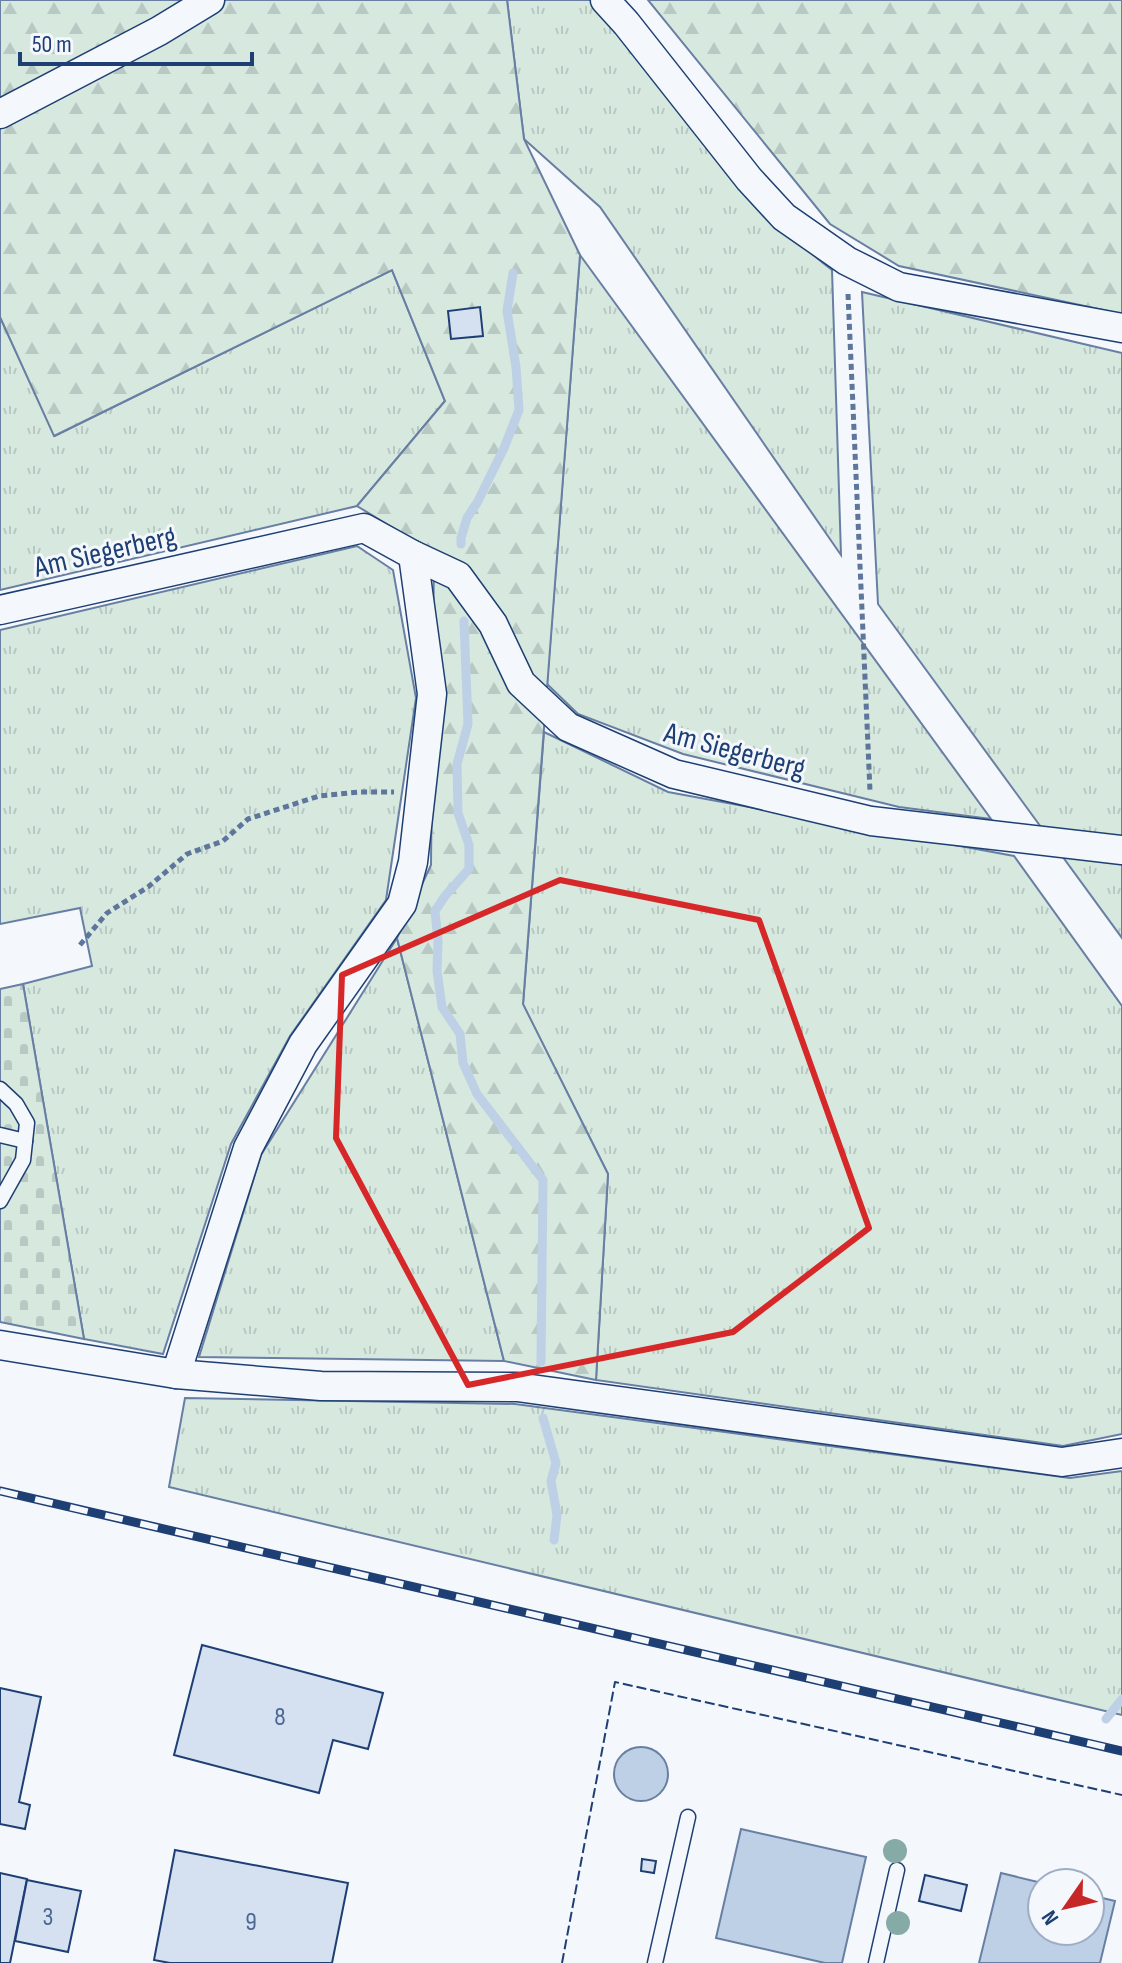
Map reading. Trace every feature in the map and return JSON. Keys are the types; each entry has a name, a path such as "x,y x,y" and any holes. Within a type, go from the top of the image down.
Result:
{"street":[{"path":"0,114 159,31 210,0"},
{"path":"605,0 749,179 784,217 847,261 899,287 1122,328"},
{"name":"Am Siegerberg","path":"0,610 364,528 458,576 493,624 521,683 568,727 674,774 871,821 1122,850"},
{"path":"176,1374 248,1148 303,1044 402,904 413,862 432,694 413,555"},
{"path":"0,1345 176,1374 321,1386 517,1387 1062,1462 1122,1453"}],"lane":[{"path":"0,1089 16,1104 27,1123 23,1160 0,1201"},
{"path":"0,1135 25,1141"},
{"path":"655,1963 688,1817"},
{"path":"876,1963 897,1870"}],"path":[{"path":"847,261 871,821"},
{"path":"80,945 107,913 148,887 187,854 223,841 248,819 319,796 422,791"}],"highlighted area":[{"path":"560,880 759,920 869,1228 733,1332 468,1385 336,1138 342,975"}],"green space":[{"path":"0,0 507,0 524,139 580,255 523,1004 608,1174 596,1380 504,1361 397,938 431,865 434,553 357,506 445,401 392,270 54,436 0,317"},
{"path":"507,0 596,0 735,177 765,210 832,270 841,555 600,207 524,139"},
{"path":"648,0 1122,0 1122,314 899,266 830,224"},
{"path":"580,255 991,819 899,807 683,754 578,714 547,684"},
{"path":"392,270 445,401 357,506 0,590 0,317 55,436"},
{"path":"862,292 1122,353 1122,938 878,604"},
{"path":"357,546 393,570 416,698 386,900 290,1036 231,1144 163,1354 84,1339 23,984 92,966 80,908 0,924 0,630"},
{"path":"544,732 668,792 1014,856 1122,1006 1122,1434 1063,1446 596,1380 608,1174 523,1005"},
{"path":"397,938 504,1361 199,1357 261,1155"},
{"path":"23,984 84,1339 0,1322 0,989"},
{"path":"185,1398 515,1404 1070,1478 1122,1471 1122,1715 169,1487"}],"water":[{"path":"641,1747 660,1755 668,1774 660,1793 641,1801 622,1793 614,1774 622,1755"},
{"path":"741,1829 866,1857 842,1963 825,1963 716,1938"},
{"path":"1001,1873 1026,1879 1026,1947 1104,1947 1100,1963 979,1963"},
{"path":"1106,1899 1115,1901 1106,1938"}],"building":[{"path":"480,307 483,336 451,339 448,311"},
{"path":"202,1645 383,1693 368,1749 333,1740 319,1793 174,1755"},
{"path":"0,1688 41,1697 19,1802 30,1805 25,1829 0,1824"},
{"path":"175,1850 348,1883 332,1963 170,1963 154,1960"},
{"path":"642,1859 656,1861 654,1873 641,1871"},
{"path":"0,1873 27,1879 10,1963 0,1963"},
{"path":"925,1875 967,1885 961,1911 919,1901"},
{"path":"27,1880 81,1891 68,1952 15,1941"}],"waterway":[{"path":"461,544 467,518 504,448 519,410 507,311 513,273"},
{"path":"464,621 468,724 457,764 458,813 469,845 469,869 435,911 437,971 442,1007 460,1034 463,1063 477,1094 543,1180 541,1362"},
{"path":"543,1418 556,1463 551,1481 557,1515 554,1540"},
{"path":"1106,1719 1122,1699"}],"railway":[{"path":"0,1491 1122,1751"}],"fence":[{"path":"562,1963 615,1682 1122,1795"}]}
